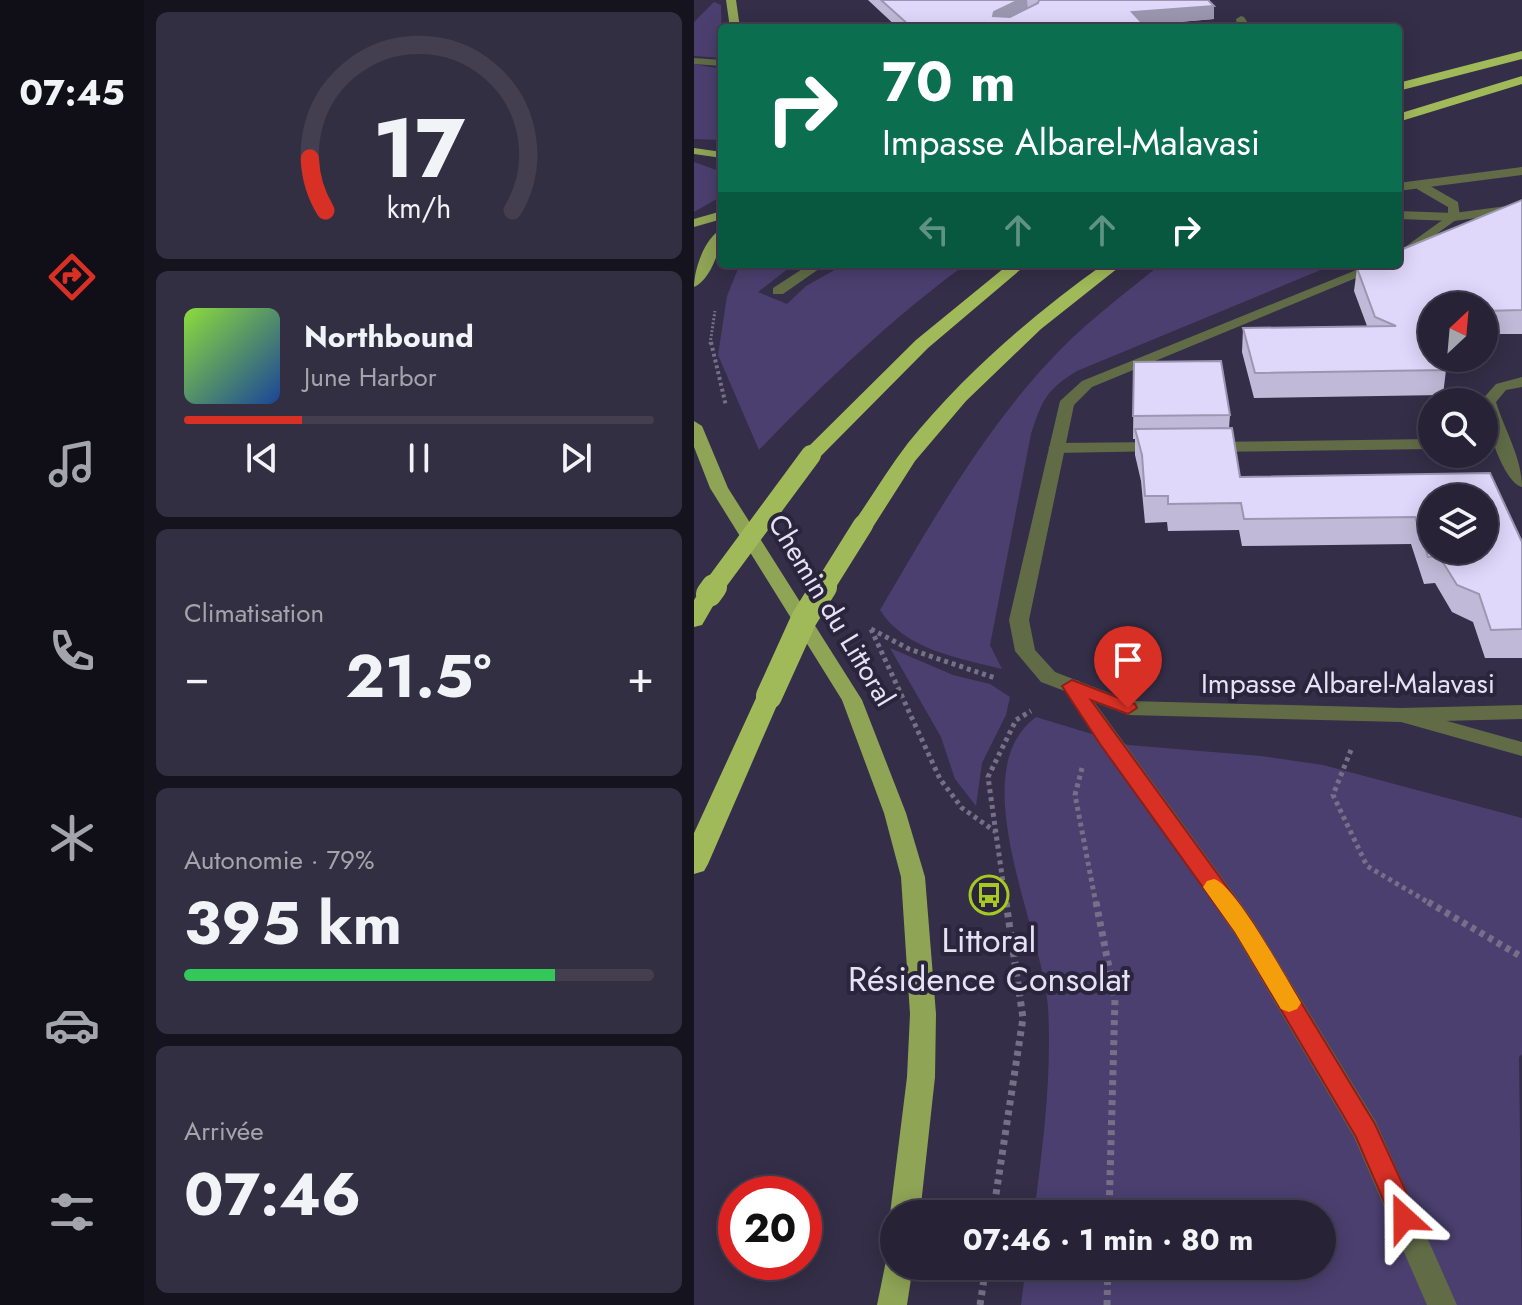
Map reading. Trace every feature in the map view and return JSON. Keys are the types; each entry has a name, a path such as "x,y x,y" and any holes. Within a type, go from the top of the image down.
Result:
{"highway":[{"path":"1402,86 1522,55"},
{"path":"1402,117 1522,80"},
{"path":"694,620 709,594 811,455 922,344 1013,268"},
{"path":"694,864 804,619 915,448 998,358 1085,284 1109,268"}],"main road":[{"path":"731,0 734,24"},
{"path":"694,151 718,154"},
{"path":"694,223 718,216"},
{"path":"694,283 718,240"},
{"name":"Chemin du Littoral","path":"694,426 719,488 852,700 895,813 913,877 923,1014 921,1077 907,1200"},
{"path":"892,1305 896,1280"}],"street":[{"path":"694,61 718,63"},
{"path":"1402,187 1522,171"},
{"path":"1421,186 1454,205 1454,217"},
{"path":"1402,215 1454,217 1522,208"},
{"path":"1402,253 1454,217"},
{"path":"778,291 813,268"},
{"name":"Impasse Albarel-Malavasi","path":"1373,268 1087,384 1066,404 1019,620 1025,651 1048,677 1128,708 1401,715 1522,712"},
{"path":"1498,390 1522,382"},
{"path":"1056,448 1418,444"},
{"path":"1498,452 1522,482"},
{"path":"1072,686 1243,926 1366,1131 1442,1305"},
{"path":"1401,715 1522,749"}],"path":[{"path":"717,301 710,346 730,420"},
{"path":"997,833 962,808 940,779 871,629 909,649 1000,680"},
{"path":"995,1200 1023,1018 988,777 1016,720 1072,686"},
{"path":"1107,739 1083,764 1075,795 1115,998 1109,1200"},
{"path":"1343,770 1333,795 1367,866 1522,957"},
{"path":"980,1305 984,1280"},
{"path":"1107,1305 1108,1280"}],"shaded area":[{"path":"714,2 721,5 718,58 694,56 694,22"},
{"path":"694,64 718,68 718,140 694,139"},
{"path":"694,162 718,171 718,198 694,212"},
{"path":"738,268 789,268 758,292 787,304 806,286 838,268 961,268 858,353 759,450 718,355 727,296"},
{"path":"1156,268 1325,268 1077,371 1052,390 1042,404 1031,434 990,645 1002,669 951,656 904,635 880,610 942,507 986,440 1035,377 1098,315"},
{"path":"890,648 953,675 990,684 1010,697 1006,715 982,763 976,806 955,779 941,737"},
{"path":"1036,717 1128,745 1261,756 1323,765 1522,818 1522,1054 1519,1057 1522,1305 1021,1305 1024,1280 1336,1280 1336,1200 1036,1200 1048,1085 1048,1007 1043,975 1012,854 1006,813 1006,775 1015,742"}],"building":[{"path":"881,0 1019,0 994,12 993,16 1010,17 1039,0 1208,0 1214,6 1132,12 1143,24 908,24"},
{"path":"1522,200 1522,310 1498,311 1498,292 1418,292 1418,370 1255,373 1243,328 1396,326 1375,317 1357,268 1402,268 1402,249"},
{"path":"1221,361 1230,415 1133,416 1134,362"},
{"path":"1232,428 1240,477 1490,473 1495,484 1418,484 1418,526 1415,517 1244,519 1241,503 1168,504 1168,496 1145,496 1142,455 1135,429"},
{"path":"1498,490 1522,542 1522,629 1491,630 1479,594 1457,585 1444,564 1498,564"}],"slow traffic":[{"path":"1214,887 1243,926 1289,1003"}],"place":[{"name":"Littoral Résidence Consolat","path":"989,895"}],"route":[{"path":"1128,708 1072,686 1243,926 1366,1131 1404,1218"}]}
